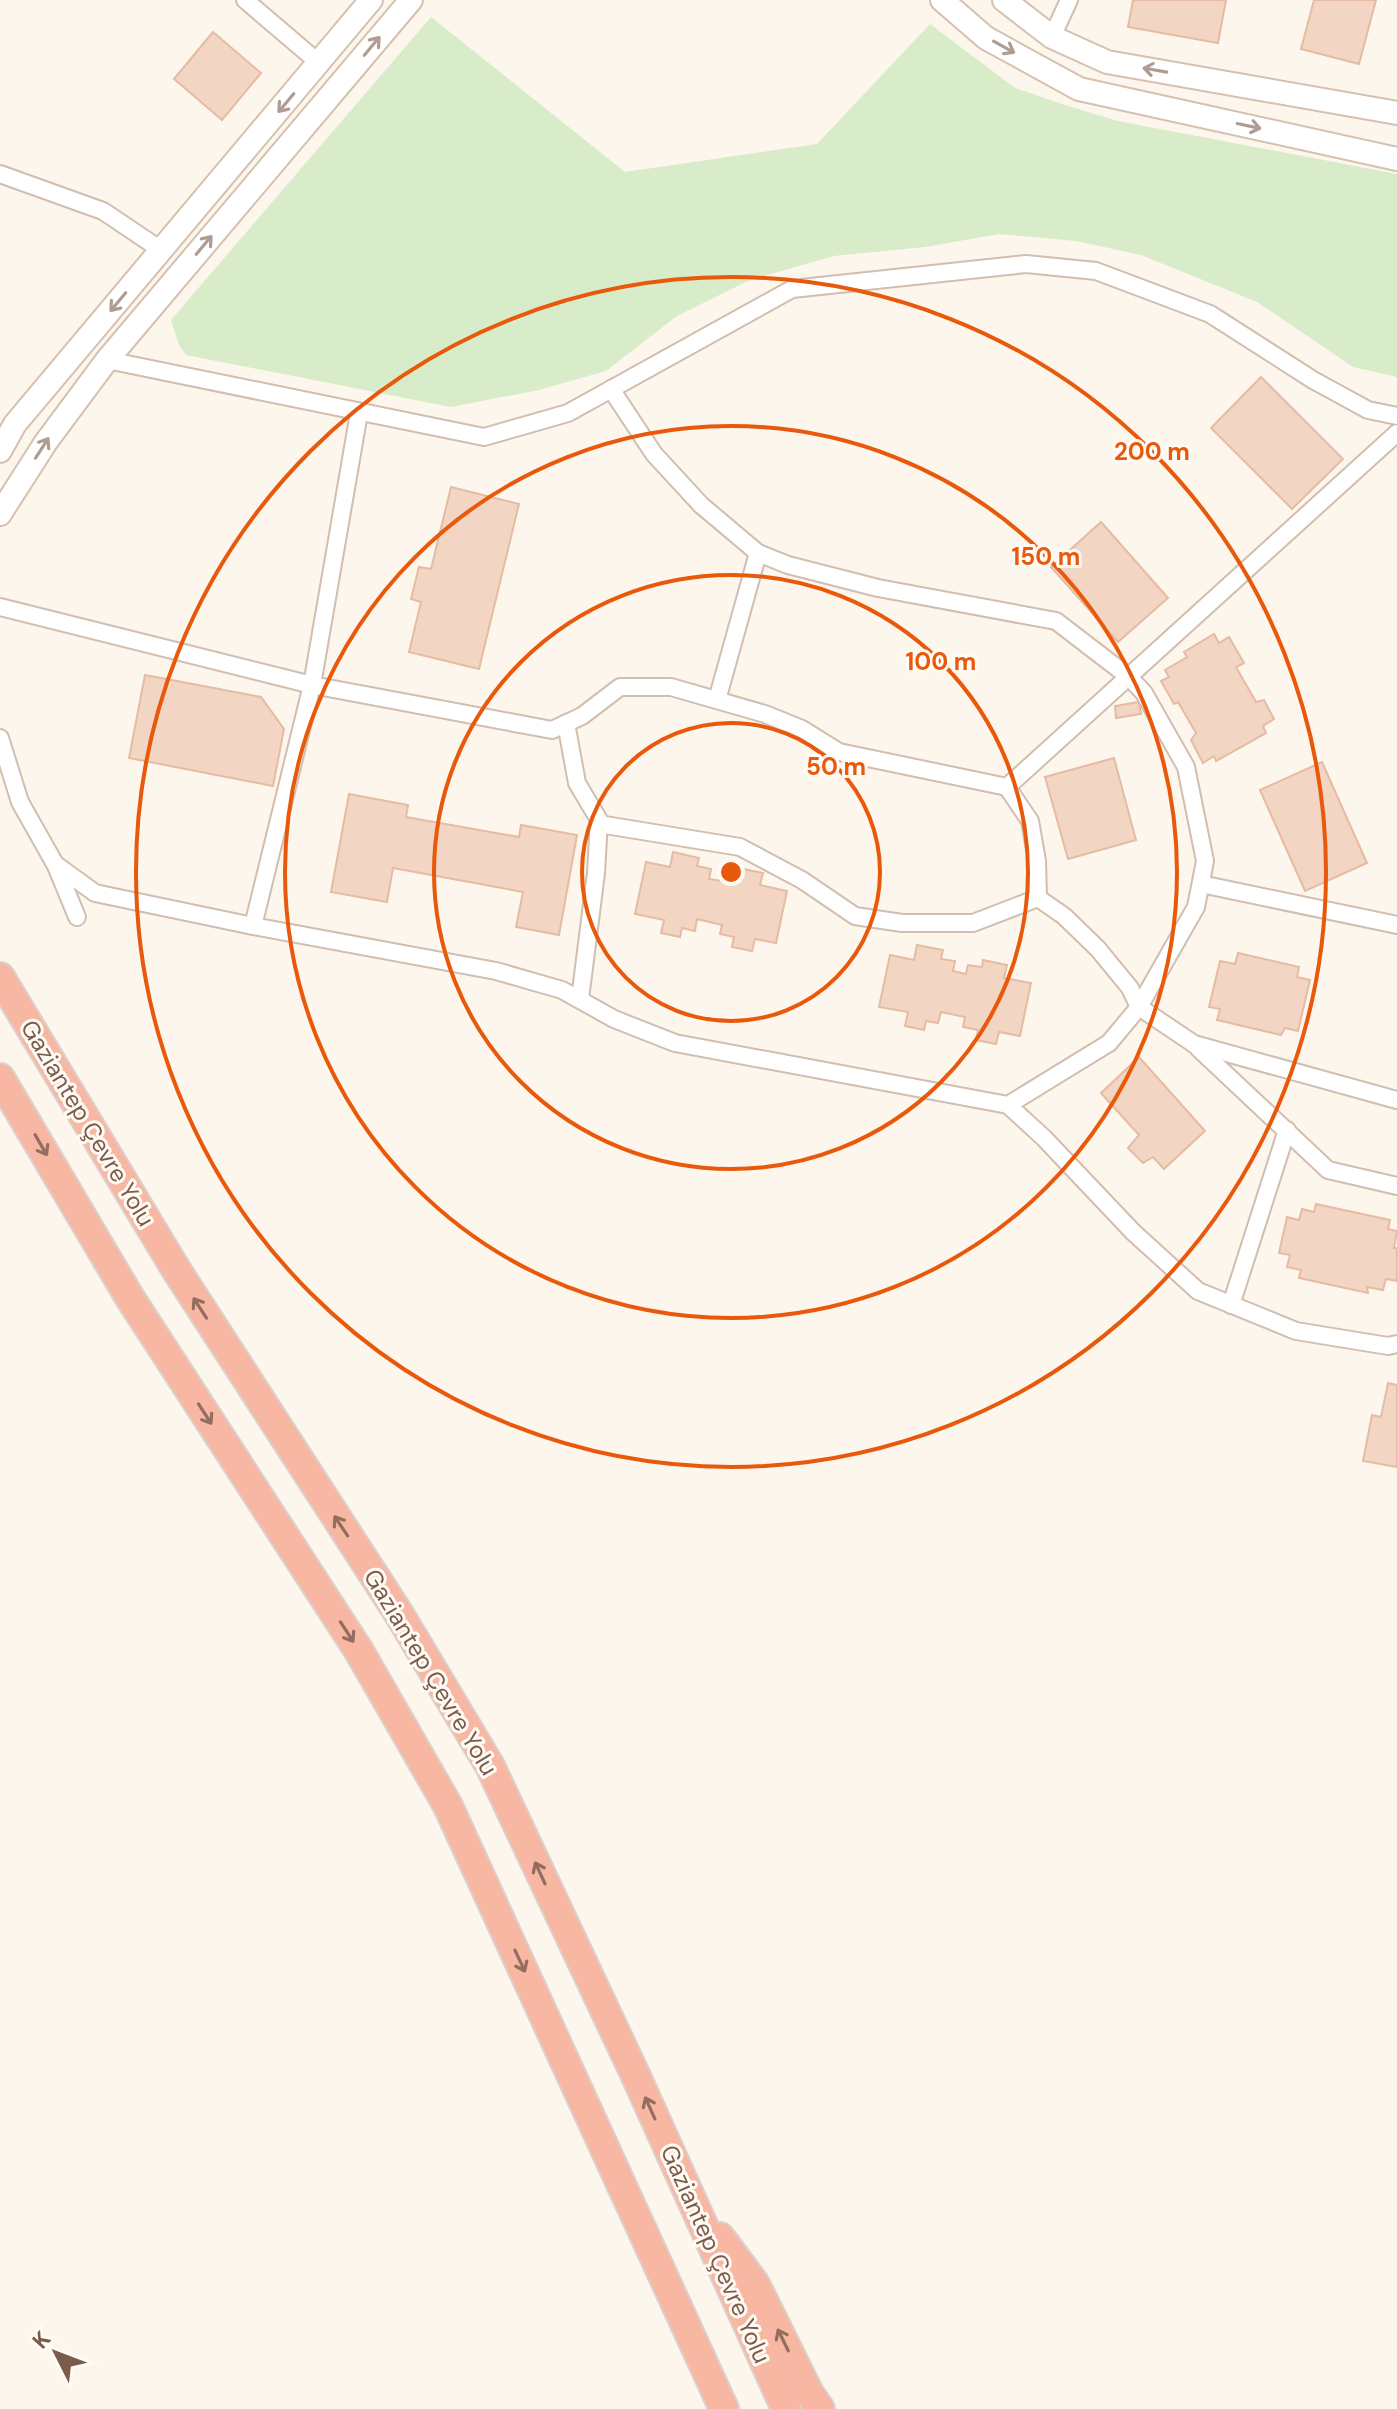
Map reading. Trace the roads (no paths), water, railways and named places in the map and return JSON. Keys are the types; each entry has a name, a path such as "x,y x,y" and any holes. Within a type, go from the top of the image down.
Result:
{"highway":[{"name":"Gaziantep Çevre Yolu","path":"0,977 177,1271 399,1614 490,1766 634,2072 786,2409"},
{"path":"0,1078 130,1298 359,1651 448,1806 724,2409"},
{"path":"688,2194 755,2284 820,2409"}],"street":[{"path":"245,0 319,63"},
{"path":"0,451 15,424 371,0"},
{"path":"0,514 46,442 107,360 411,0"},
{"path":"942,0 986,38 1079,89 1397,159"},
{"path":"1004,0 1052,37 1107,62 1397,113"},
{"path":"1052,37 1069,0"},
{"path":"0,174 103,211 161,250"},
{"path":"107,360 484,437 568,413 792,289 1026,264 1096,271 1210,314 1313,380 1368,410 1397,416"},
{"path":"611,389 654,454 701,505 758,553 788,565 878,588 1056,621 1129,677 1144,693 1186,767 1205,861 1196,907 1139,1007 1109,1043 1008,1105"},
{"path":"253,926 312,685 359,413"},
{"path":"1007,787 1397,433"},
{"path":"717,700 758,553"},
{"path":"0,607 312,685 552,730 582,716 620,687 671,687 765,714 802,729 839,752 1007,787 1030,821 1037,861 1038,898"},
{"path":"566,723 577,783 599,824 580,999"},
{"path":"0,738 20,802 55,864 77,917"},
{"path":"599,824 740,847 802,880 855,916 902,923 973,923 1038,898"},
{"path":"55,864 95,893 496,971 562,990 614,1019 675,1043 1008,1105 1044,1138 1133,1232 1198,1291 1296,1331 1388,1346 1397,1344"},
{"path":"1201,884 1397,925"},
{"path":"1038,898 1064,916 1098,949 1130,988 1139,1007 1194,1044 1328,1170 1397,1186"},
{"path":"1194,1044 1397,1100"},
{"path":"1231,1305 1287,1130"}]}
